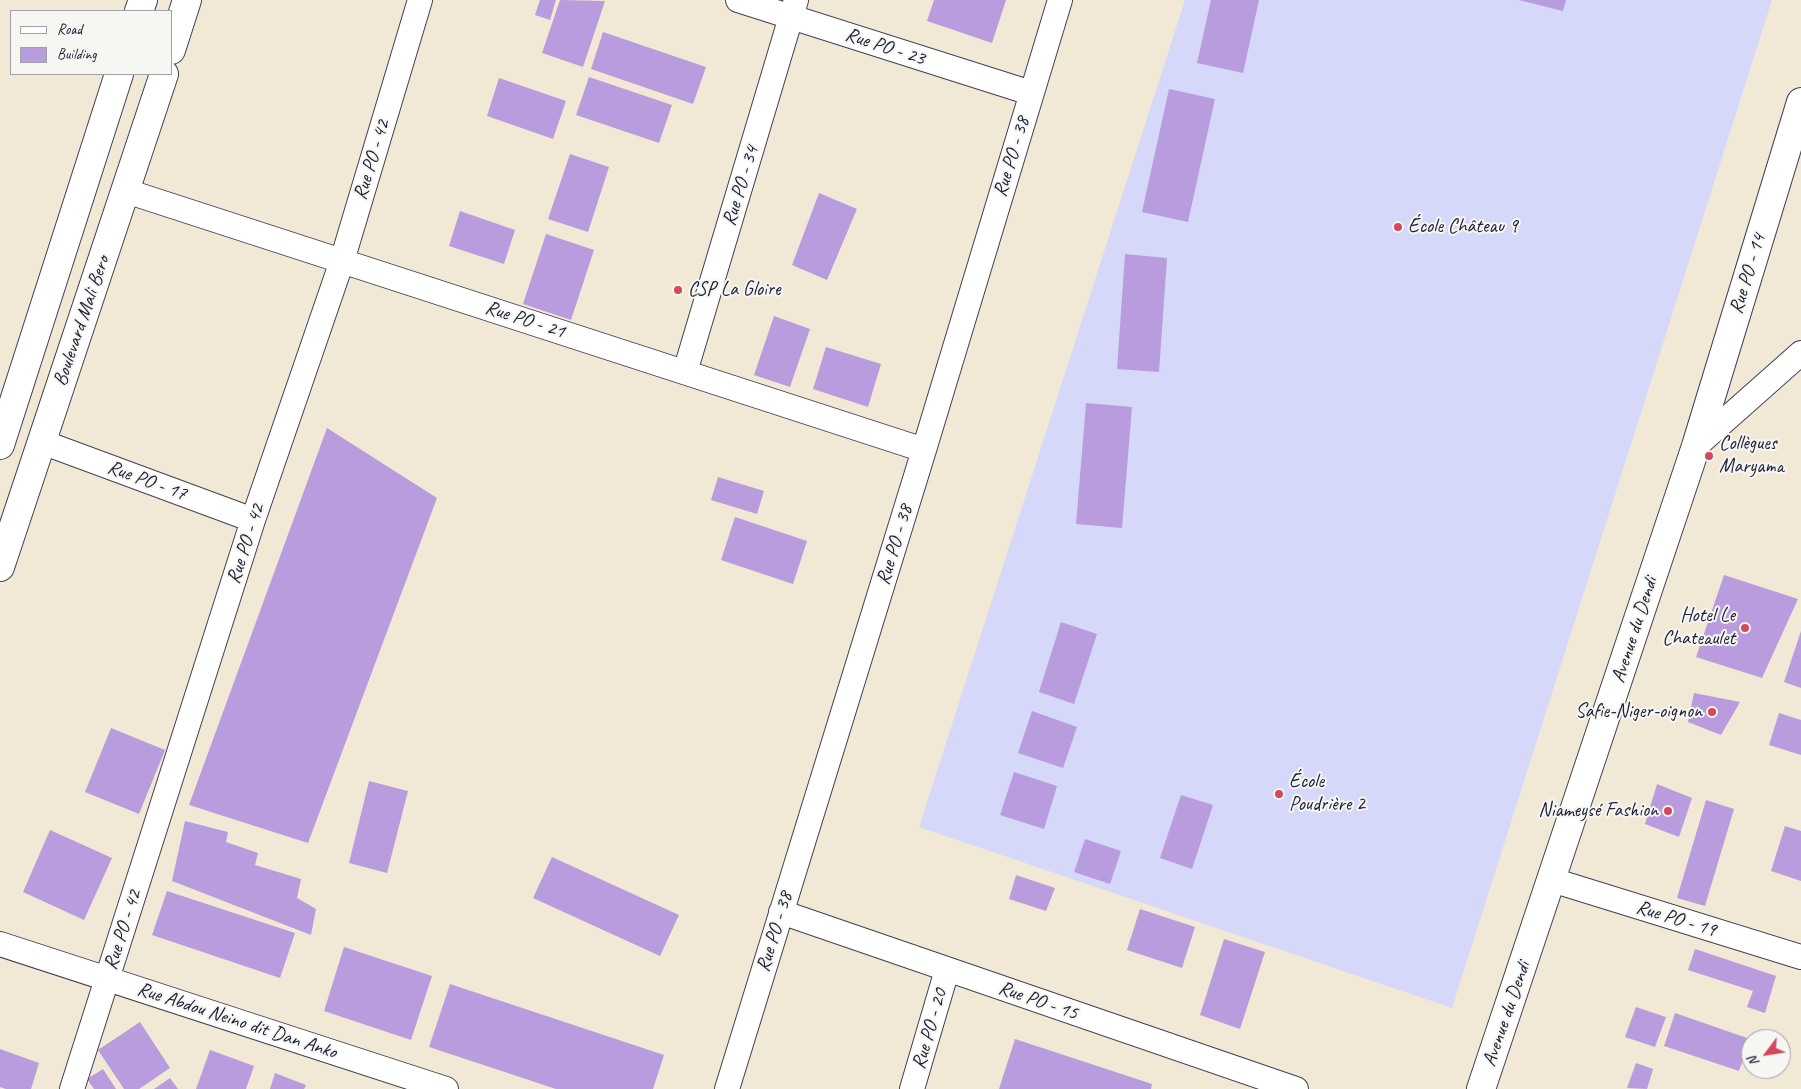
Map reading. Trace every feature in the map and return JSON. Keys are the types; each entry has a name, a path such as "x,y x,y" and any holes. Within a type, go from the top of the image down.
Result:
{"street":[{"path":"172,47 187,0"},
{"name":"Rue PO - 42","path":"72,1089 253,520 342,261 420,0"},
{"name":"Rue PO - 23","path":"738,0 794,8 1031,94"},
{"name":"Rue PO - 38","path":"726,1089 924,450 1060,0"},
{"name":"Rue PO - 34","path":"685,372 794,8"},
{"name":"Boulevard Mali Bero","path":"0,445 119,75"},
{"name":"Boulevard Mali Bero","path":"0,567 164,75"},
{"name":"Rue PO - 14","path":"1696,446 1801,102"},
{"name":"Rue PO - 21","path":"126,191 924,450"},
{"path":"1696,446 1801,353"},
{"name":"Rue PO - 17","path":"42,442 253,520"},
{"name":"Avenue du Dendi","path":"1481,1089 1696,446"},
{"name":"Rue PO - 19","path":"1552,880 1800,953"},
{"name":"Rue PO - 15","path":"781,912 1296,1089"},
{"name":"Rue Abdou Neino dit Dan Anko","path":"0,944 431,1087"},
{"name":"Rue PO - 20","path":"912,1089 947,970"}],"shaded area":[{"path":"1185,0 1772,0 1452,1008 919,827"}],"building":[{"path":"540,0 556,0 550,20 535,15"},
{"path":"560,0 605,1 583,67 542,53"},
{"path":"934,0 1006,0 992,43 927,21"},
{"path":"1211,0 1259,0 1243,73 1197,63"},
{"path":"1519,0 1566,0 1563,11"},
{"path":"603,32 706,67 693,104 591,69"},
{"path":"589,77 672,105 659,143 576,115"},
{"path":"499,78 566,101 553,139 487,116"},
{"path":"1169,89 1215,99 1188,222 1142,212"},
{"path":"570,154 609,167 588,232 548,219"},
{"path":"819,193 857,209 827,280 792,265"},
{"path":"460,211 515,230 504,264 449,246"},
{"path":"546,234 594,250 571,320 523,304"},
{"path":"1125,254 1167,258 1159,372 1117,369"},
{"path":"774,316 810,329 790,387 754,375"},
{"path":"826,347 881,364 868,407 813,389"},
{"path":"1086,403 1132,407 1122,528 1076,524"},
{"path":"327,428 437,498 308,843 189,805"},
{"path":"718,477 764,491 757,514 711,500"},
{"path":"735,517 807,541 793,584 721,560"},
{"name":"Hotel Le Chateaulet","path":"1724,575 1798,599 1762,678 1696,657"},
{"path":"1061,622 1097,634 1074,704 1039,692"},
{"path":"1801,631 1801,688 1784,682"},
{"name":"Safie-Niger-oignon","path":"1694,693 1740,702 1721,735 1688,722"},
{"path":"1032,711 1077,727 1063,768 1018,753"},
{"path":"1779,713 1801,720 1801,755 1769,745"},
{"path":"111,728 165,750 139,814 85,792"},
{"path":"1014,772 1057,786 1044,829 1000,815"},
{"path":"369,781 408,791 387,873 349,863"},
{"name":"Niameysé Fashion","path":"1657,784 1692,798 1679,837 1645,824"},
{"path":"1181,795 1213,805 1192,869 1160,858"},
{"path":"1706,800 1734,809 1705,906 1677,898"},
{"path":"185,821 228,832 226,842 258,853 255,865 301,879 297,898 316,909 311,935 172,881"},
{"path":"1785,826 1801,831 1801,881 1771,871"},
{"path":"50,830 112,858 84,920 23,892"},
{"path":"1085,839 1121,851 1110,884 1074,872"},
{"path":"552,857 679,915 660,956 533,898"},
{"path":"1016,875 1055,888 1046,911 1009,899"},
{"path":"167,891 295,933 280,978 152,935"},
{"path":"1140,909 1195,927 1182,968 1127,950"},
{"path":"1224,939 1265,952 1240,1029 1200,1015"},
{"path":"344,947 432,976 411,1040 324,1011"},
{"path":"1695,949 1776,976 1765,1013 1747,1007 1753,991 1688,970"},
{"path":"450,984 664,1055 653,1089 556,1089 429,1047"},
{"path":"1636,1007 1666,1017 1655,1047 1625,1037"},
{"path":"1675,1013 1741,1036 1741,1065 1739,1071 1664,1046"},
{"path":"140,1022 170,1068 139,1089 124,1089 98,1050"},
{"path":"1015,1039 1152,1084 1151,1089 999,1089"},
{"path":"0,1049 39,1063 31,1089 6,1089 0,1087"},
{"path":"210,1050 254,1066 246,1089 196,1089"},
{"path":"1636,1063 1653,1069 1647,1089 1627,1088"},
{"path":"103,1069 116,1089 94,1089 87,1079"},
{"path":"275,1073 306,1085 304,1089 270,1089"},
{"path":"170,1078 178,1089 154,1089"}],"place":[{"name":"École Château 9","path":"1398,227"},
{"name":"CSP La Gloire","path":"678,290"},
{"name":"Collègues Maryama","path":"1709,456"},
{"name":"Hotel Le Chateaulet","path":"1745,628"},
{"name":"Safie-Niger-oignon","path":"1712,712"},
{"name":"École Poudrière 2","path":"1279,794"},
{"name":"Niameysé Fashion","path":"1668,811"}]}
